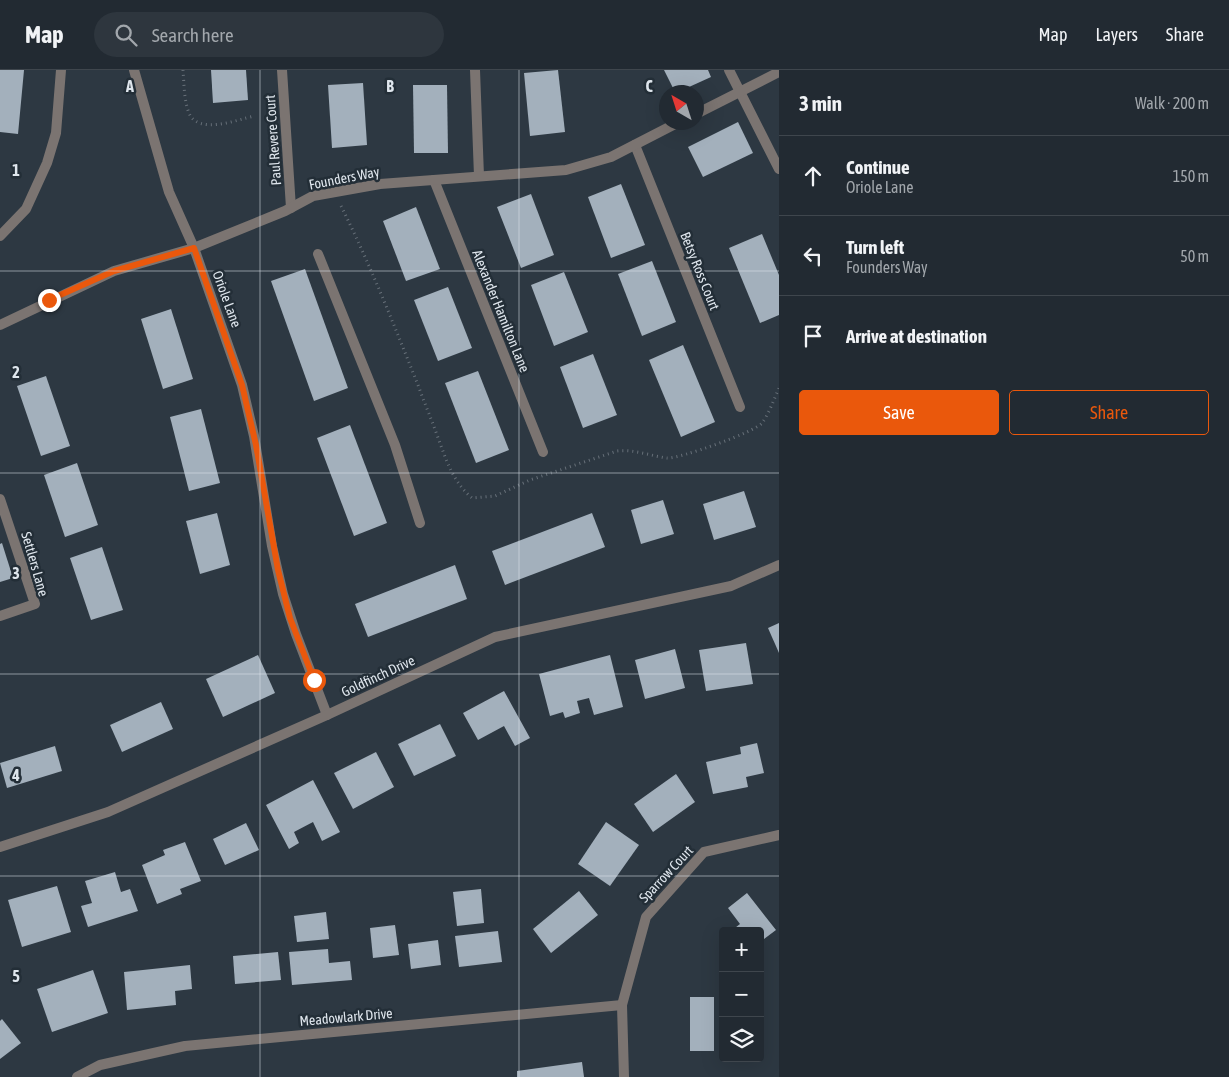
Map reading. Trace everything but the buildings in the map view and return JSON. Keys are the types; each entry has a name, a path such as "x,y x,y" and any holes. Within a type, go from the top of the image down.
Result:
{"street":[{"path":"0,236 26,209 47,162 56,133 61,70"},
{"name":"Oriole Lane","path":"134,70 169,192 194,248 230,347 244,392 256,445 272,546 284,594 298,642 327,715"},
{"name":"Paul Revere Court","path":"282,70 291,208"},
{"path":"475,70 479,176"},
{"path":"729,70 779,169"},
{"path":"704,110 779,72"},
{"name":"Founders Way","path":"0,325 114,271 194,248 291,208 314,196 380,184 566,170 611,157 664,130"},
{"name":"Betsy Ross Court","path":"635,145 740,408"},
{"name":"Alexander Hamilton Lane","path":"434,180 543,452"},
{"path":"318,254 395,445 420,522"},
{"name":"Settlers Lane","path":"0,499 35,604 0,616"},
{"name":"Goldfinch Drive","path":"0,847 108,812 327,715 495,637 731,586 779,565"},
{"name":"Sparrow Court","path":"624,1077 622,1005 646,917 704,852 779,836"},
{"name":"Meadowlark Drive","path":"77,1077 100,1065 185,1046 622,1005"}],"path":[{"path":"183,70 189,113 194,121 205,125 214,125 254,116"}],"route":[{"path":"49,300 114,271 194,248 230,347 248,405 272,546 290,618 314,680"}]}
